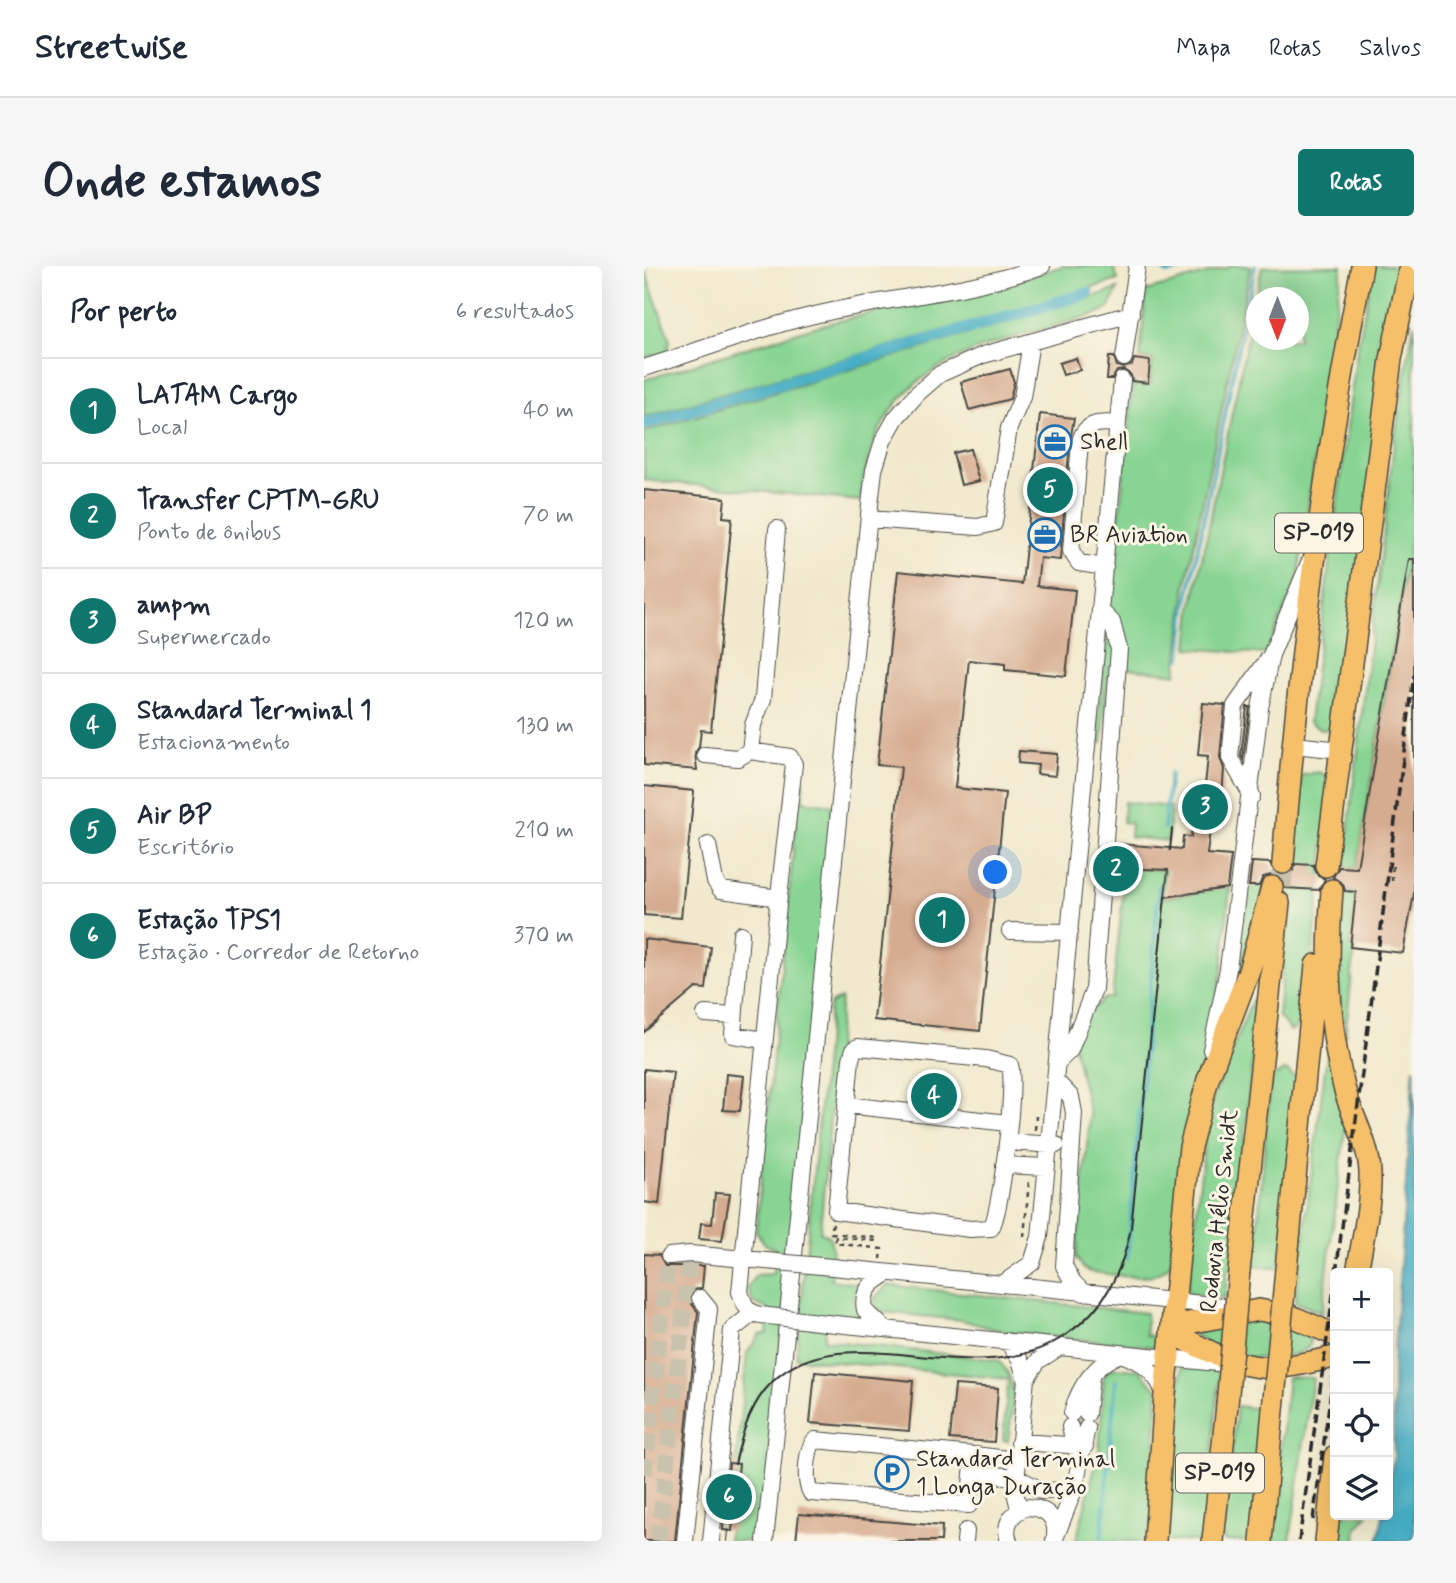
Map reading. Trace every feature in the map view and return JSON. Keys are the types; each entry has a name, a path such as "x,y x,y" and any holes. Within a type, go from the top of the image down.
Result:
{"main road":[{"name":"SP-019","path":"1279,863 1278,828 1288,802 1317,545 1344,359 1362,266"},
{"name":"SP-019","path":"1329,866 1337,781 1391,359 1410,266"},
{"name":"Rodovia Hélio Smidt","path":"1200,1105 1249,971 1276,887 1213,1541"},
{"name":"SP-019","path":"1261,1541 1286,1269 1328,890 1328,990 1334,1036 1344,1086 1366,1146 1370,1173 1358,1268"},
{"path":"1155,1541 1168,1359 1186,1180 1200,1105"},
{"path":"1171,1329 1259,1310 1291,1316 1330,1333"},
{"path":"1171,1329 1223,1357 1254,1367 1287,1366 1330,1358"},
{"path":"1326,1541 1335,1457"}],"street":[{"path":"644,369 824,313 883,300 940,293 1042,266"},
{"path":"1124,358 1137,266"},
{"path":"765,1541 874,470 883,441 896,418 918,393 940,374 958,365 1031,342 1131,314"},
{"path":"869,519 978,527 994,523 1009,428 1022,397 1031,342"},
{"path":"1002,1284 1027,1269 1037,1256 1038,1167 1048,1145 1056,1081 1122,380"},
{"path":"1105,567 1079,563 1071,551 1080,442 1090,425 1118,424"},
{"path":"750,751 753,725 763,699 777,529"},
{"path":"1200,1105 1228,970 1252,796 1260,708 1271,655 1317,545"},
{"path":"1058,1062 1070,1050 1094,989 1119,649 1112,622 1101,611"},
{"path":"1252,796 1230,758 1235,706 1271,655"},
{"path":"1294,745 1341,750"},
{"path":"705,755 738,758 750,751 790,757 794,764 740,1292 745,1306 757,1315 1254,1367"},
{"path":"1086,761 1110,764"},
{"path":"708,845 715,881 721,890 772,897 778,905"},
{"path":"1010,931 1070,932"},
{"path":"741,934 733,1035 764,1040"},
{"path":"705,1014 733,1016"},
{"path":"878,1048 986,1059 1010,1065 1008,1123 997,1217 986,1230 842,1214 836,1210 854,1049 878,1048"},
{"path":"1056,1081 1071,1097 1072,1146 1062,1255 1069,1276 1084,1293"},
{"path":"846,1105 1008,1123"},
{"path":"1007,1142 1072,1146"},
{"path":"1004,1165 1038,1167"},
{"path":"669,1256 743,1259 832,1268 884,1266 1002,1284 1259,1310"},
{"path":"884,1266 863,1297 865,1310 884,1328"},
{"path":"1125,1296 1160,1288 1177,1273"},
{"path":"685,1541 709,1309 700,1298"},
{"path":"710,1541 732,1331 757,1315"},
{"path":"1007,1341 1020,1360 1026,1379 1015,1492 1019,1509"},
{"path":"1026,1379 1038,1361 1060,1347"},
{"path":"1054,1539 1074,1490 1079,1450 1079,1392 1091,1375 1108,1359 1122,1354 1137,1360 1152,1372 1165,1394"},
{"path":"974,1455 966,1506 811,1493 807,1487 810,1449 815,1440 974,1455 1017,1460"},
{"path":"1019,1442 1079,1450"},
{"path":"972,1474 1017,1477 1042,1491 1074,1490"},
{"path":"1009,1541 1007,1524 1019,1509 1038,1507 1053,1519 1054,1539"}],"path":[{"path":"1392,881 1394,862"},
{"path":"1024,1239 1038,1167"},
{"path":"832,1228 831,1233 877,1238 877,1241 836,1237 835,1243 882,1249 884,1266"}],"green space":[{"path":"1063,266 1113,266 1118,280 644,417 644,380 814,327 875,312 977,294"},
{"path":"1233,266 1251,266 1186,585 1176,674 1109,666 1102,743 1096,742 1133,384 1150,385 1153,360 1140,358 1146,291"},
{"path":"1342,266 1298,577 1266,654 1188,648 1192,608 1246,345 1246,350 1309,350 1309,287 1258,287 1262,267"},
{"path":"1373,266 1401,266 1338,728 1322,730 1309,722 1356,357"},
{"path":"644,267 670,341 667,352 644,358"},
{"path":"1118,289 1109,308 1099,313 976,350 942,366 912,387 888,415 870,452 860,501 644,480 644,432"},
{"path":"1414,323 1414,518 1357,868 1344,867 1395,436"},
{"path":"1319,772 1331,778 1306,1021 1291,1031 1278,1016 1302,775"},
{"path":"800,780 804,781 803,801 833,805 762,1541 728,1541 747,1353 760,1334 767,1334 769,1309 753,1303 748,1288 756,1275 773,1274 776,1249 765,1244 756,1231"},
{"path":"1124,802 1171,807 1168,841 1130,837 1131,823 1123,822"},
{"path":"1126,868 1165,870 1162,898 1230,887 1222,970 1210,1037 1195,1090 1170,1265 1153,1275 1143,1277 1091,1272 1084,1269 1076,1257 1090,1116 1070,1029 1105,998 1112,998"},
{"path":"1245,885 1267,887 1222,1026"},
{"path":"1341,891 1356,892 1350,946 1355,947 1345,1037 1338,982"},
{"path":"841,998 820,1232 830,1237 833,1255 831,1280 859,1284 853,1299 862,1318 827,1314 824,1340 997,1360 1010,1377 1012,1387 1008,1441 1003,1440 1008,1379 796,1358 830,1004"},
{"path":"1252,1000 1258,1003 1232,1270 1227,1270 1225,1298 1187,1294 1208,1113"},
{"path":"1329,1038 1347,1114 1322,1313 1295,1302"},
{"path":"1286,1070 1300,1081 1282,1269 1254,1266 1271,1077"},
{"path":"887,1285 1146,1313 1146,1335 1159,1337 1155,1347 1005,1332 961,1320 882,1312 874,1305 874,1299"},
{"path":"1226,1319 1277,1321 1307,1332 1311,1343 1296,1354 1270,1358 1243,1357 1219,1351 1191,1331"},
{"path":"1182,1367 1220,1371 1204,1541 1165,1541 1165,1509"},
{"path":"1112,1368 1139,1370 1158,1390 1151,1541 1076,1541 1099,1451 1104,1375"},
{"path":"1288,1377 1313,1378 1290,1541 1272,1541"},
{"path":"1237,1406 1260,1409 1253,1541 1223,1541"},
{"path":"1338,1520 1364,1520 1357,1528 1356,1541 1336,1541"}],"water":[{"path":"1414,1068 1414,1541 1378,1541 1382,1520 1393,1520 1393,1368"}],"building":[{"path":"1109,357 1114,357 1117,366 1123,368 1132,365 1134,359 1150,361 1148,383 1132,381 1131,375 1124,370 1117,371 1112,379 1107,379"},
{"path":"1076,358 1080,370 1063,375 1059,363"},
{"path":"1010,369 1014,382 1010,399 969,410 961,382"},
{"path":"1040,414 1074,418 1060,560 1040,558 1037,586 1075,590 1066,676 1005,670 1005,664 969,660 955,788 1005,793 980,1031 874,1020 901,767 877,765 898,571 1022,584"},
{"path":"970,449 979,481 961,485 953,453"},
{"path":"644,490 725,498 723,517 732,518 711,731 701,730 699,747 695,753 697,770 644,765"},
{"path":"1409,559 1414,559 1414,894 1403,953 1350,947 1356,892 1345,891 1343,884 1333,877 1339,867 1357,868"},
{"path":"1203,703 1225,705 1220,757 1224,769 1222,796 1219,795 1216,821 1211,821 1207,854 1231,856 1227,888 1165,897 1168,870 1118,868 1120,844 1182,849 1183,836 1191,837 1195,785 1205,786 1208,756 1198,755"},
{"path":"1247,707 1250,707 1243,760 1241,756"},
{"path":"1019,751 1057,754 1055,776 1037,774 1038,765 1018,763"},
{"path":"644,786 694,791 681,918 644,915"},
{"path":"1252,862 1270,863 1275,873 1283,876 1293,871 1296,864 1313,865 1318,876 1325,879 1319,890 1285,888 1282,878 1275,874 1263,877 1259,886 1249,886"},
{"path":"644,939 711,947 706,989 696,988 644,1032"},
{"path":"644,1069 673,1072 659,1204 644,1202"},
{"path":"726,1074 744,1076 740,1111 723,1110"},
{"path":"715,1193 730,1194 722,1241 699,1239 701,1223 712,1224"},
{"path":"644,1254 659,1255 665,1266 704,1266 702,1288 694,1290 690,1295 698,1312 675,1541 644,1541"},
{"path":"815,1372 913,1381 909,1431 810,1423"},
{"path":"955,1385 998,1388 994,1442 950,1439"},
{"path":"729,1463 739,1464 732,1531 723,1530"},
{"path":"799,1514 942,1526 941,1541 796,1541"}],"waterway":[{"path":"1168,269 1178,266"},
{"path":"1181,658 1186,608 1255,266"},
{"path":"644,424 1088,293"},
{"path":"1164,828 1170,774"},
{"path":"1127,1259 1159,886"},
{"path":"1101,1541 1116,1381"}],"tunnel":[{"path":"1281,887 1283,863"},
{"path":"644,1474 669,1256"},
{"path":"658,1541 690,1258"},
{"path":"1078,1428 1080,1413"}],"tram line":[{"path":"1170,850 1172,829"},
{"path":"735,1464 746,1425 759,1398 794,1366 829,1354 867,1352 990,1359 1030,1352 1067,1334 1102,1301 1123,1259 1131,1228 1165,897"},
{"path":"727,1541 728,1530"}],"railway":[{"path":"1337,1268 1414,675"},
{"path":"1299,1541 1330,1317"},
{"path":"1313,1520 1331,1394"}],"place":[{"name":"Shell","path":"1055,442"},
{"name":"Air BP","path":"1050,490"},
{"name":"BR Aviation","path":"1045,535"},
{"name":"ampm","path":"1205,807"},
{"name":"Transfer CPTM-GRU","path":"1116,869"},
{"name":"LATAM Cargo","path":"942,920"},
{"name":"Standard Terminal 1","path":"934,1096"},
{"name":"Standard Terminal 1 Longa Duração","path":"892,1473"},
{"name":"Estação TPS1","path":"729,1497"}]}
